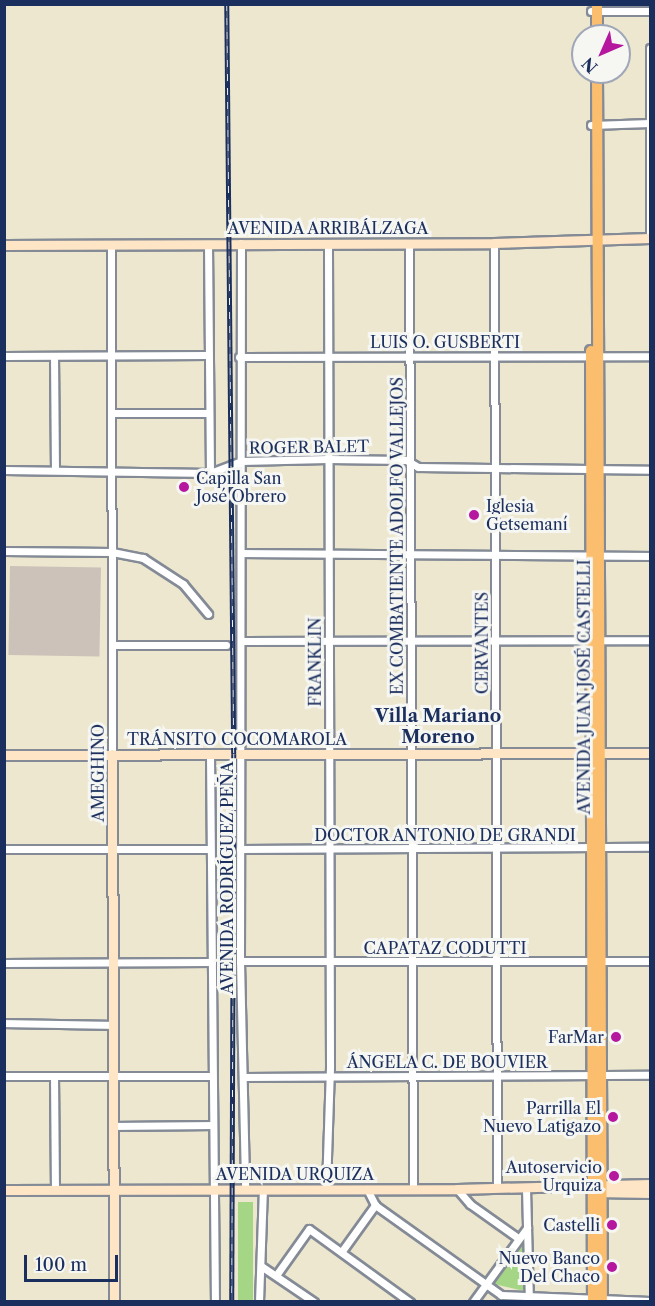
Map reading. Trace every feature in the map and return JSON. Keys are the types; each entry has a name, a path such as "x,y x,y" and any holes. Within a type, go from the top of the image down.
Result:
{"main road":[{"path":"592,24 594,8"},
{"path":"594,8 596,24"},
{"name":"AVENIDA JUAN JOSÉ CASTELLI","path":"592,84 594,125 595,356 595,1188 598,1301"},
{"name":"AVENIDA JUAN JOSÉ CASTELLI","path":"594,125 596,84"}],"street":[{"path":"594,8 651,11"},
{"path":"650,238 651,48"},
{"path":"594,125 649,123"},
{"name":"AVENIDA ARRIBÁLZAGA","path":"4,245 494,243 650,238"},
{"path":"208,243 207,413 210,473"},
{"name":"AVENIDA RODRÍGUEZ PEÑA","path":"241,243 239,357 242,640 240,961 245,1190"},
{"name":"FRANKLIN","path":"326,1188 327,1077 330,1067 328,243"},
{"name":"EX COMBATIENTE ADOLFO VALLEJOS","path":"409,243 412,463 413,1189"},
{"name":"CERVANTES","path":"494,243 497,1188"},
{"name":"AMEGHINO","path":"111,244 114,1302"},
{"path":"4,356 208,355"},
{"path":"54,356 55,470"},
{"name":"LUIS O. GUSBERTI","path":"239,357 651,356"},
{"path":"111,413 207,413"},
{"name":"ROGER BALET","path":"4,470 210,473 241,461 328,459 496,467 651,470"},
{"path":"4,551 112,552 143,558 183,584 208,615"},
{"path":"241,553 496,553 651,556"},
{"path":"242,640 651,640"},
{"path":"112,645 226,645"},
{"name":"TRÁNSITO COCOMAROLA","path":"4,755 651,753"},
{"name":"AVENIDA RODRÍGUEZ PEÑA","path":"210,754 214,1302"},
{"name":"DOCTOR ANTONIO DE GRANDI","path":"240,849 651,847"},
{"path":"4,849 210,849"},
{"name":"CAPATAZ CODUTTI","path":"240,961 651,961"},
{"path":"4,963 212,962"},
{"path":"4,1023 114,1025"},
{"name":"ÁNGELA C. DE BOUVIER","path":"243,1077 651,1075"},
{"path":"4,1076 212,1076"},
{"path":"54,1076 55,1190"},
{"path":"114,1126 213,1125"},
{"name":"AVENIDA URQUIZA","path":"4,1190 326,1188 367,1190 595,1188 651,1185"},
{"path":"526,1188 529,1299"},
{"name":"AVENIDA URQUIZA","path":"595,1188 651,1193"},
{"path":"260,1302 263,1189"},
{"path":"457,1189 470,1204 518,1238"},
{"path":"367,1190 375,1205 501,1295 529,1299 651,1301"},
{"path":"342,1251 375,1205"},
{"path":"473,1302 526,1228"},
{"path":"277,1274 309,1229 410,1302"},
{"path":"261,1266 277,1274 314,1302"}],"shaded area":[{"path":"10,566 101,568 99,657 8,655"}],"green space":[{"path":"238,1202 253,1202 253,1301 238,1301"},
{"path":"524,1244 524,1291 494,1284"}],"railway":[{"path":"227,4 234,754 232,1302"}],"place":[{"name":"Capilla San José Obrero","path":"184,487"},
{"name":"Iglesia Getsemaní","path":"474,515"},
{"name":"FarMar","path":"616,1037"},
{"name":"Parrilla El Nuevo Latigazo","path":"613,1117"},
{"name":"Autoservicio Urquiza","path":"614,1176"},
{"name":"Castelli","path":"612,1225"},
{"name":"Nuevo Banco Del Chaco","path":"612,1267"}],"district":[{"name":"Villa Mariano Moreno","path":"438,727"}]}
